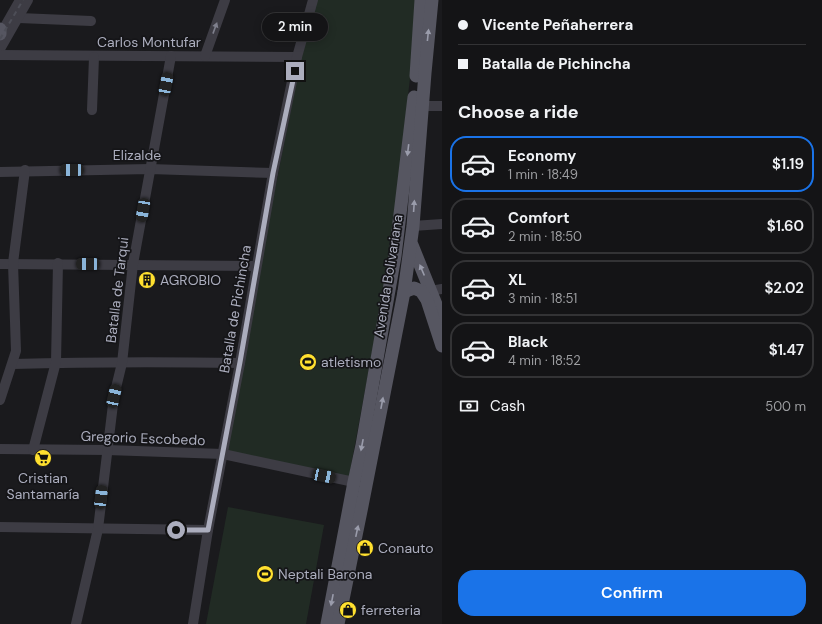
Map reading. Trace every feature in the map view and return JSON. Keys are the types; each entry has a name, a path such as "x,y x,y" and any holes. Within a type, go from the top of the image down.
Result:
{"main road":[{"name":"Avenida Bolivariana","path":"327,624 362,445 395,256 410,136 421,0"},
{"name":"Avenida Bolivariana","path":"338,624 404,292 413,226 432,0"},
{"path":"0,29 0,34"},
{"path":"411,242 442,319"},
{"path":"404,292 414,288 421,291 432,291"},
{"path":"432,291 427,300 442,346"}],"street":[{"path":"0,34 20,0"},
{"path":"0,49 28,0"},
{"path":"204,56 225,0"},
{"name":"Batalla de Pichincha","path":"193,624 208,530 240,362 273,173 297,57 313,0"},
{"path":"19,18 91,21"},
{"name":"Carlos Montufar","path":"0,55 94,57 297,57"},
{"name":"Batalla de Tarqui","path":"76,624 98,529 114,396 122,363 133,264 171,56"},
{"path":"92,110 94,57"},
{"path":"422,106 442,106"},
{"name":"Elizalde","path":"0,172 25,170 150,169 273,173"},
{"path":"0,400 16,351 13,263 25,170"},
{"path":"413,226 442,224"},
{"path":"33,450 56,362 58,263"},
{"path":"0,264 58,263 256,266"},
{"path":"13,364 56,362 122,363 145,361 240,362"},
{"name":"Gregorio Escobedo","path":"0,449 107,450 223,454 354,482"},
{"path":"0,527 208,530"}],"shaded area":[{"path":"313,0 419,0 389,261 348,482 222,453"},
{"name":"Neptali Barona","path":"228,507 324,525 306,624 206,624"}],"railway":[{"path":"0,39 23,0"}],"place":[{"name":"AGROBIO","path":"147,280"},
{"name":"atletismo","path":"308,362"},
{"name":"Cristian Santamaría","path":"43,458"},
{"name":"Conauto","path":"365,548"},
{"name":"Neptali Barona","path":"265,574"},
{"name":"ferreteria","path":"348,610"}],"route":[{"path":"176,530 208,530 240,362 273,173 295,71"}]}
